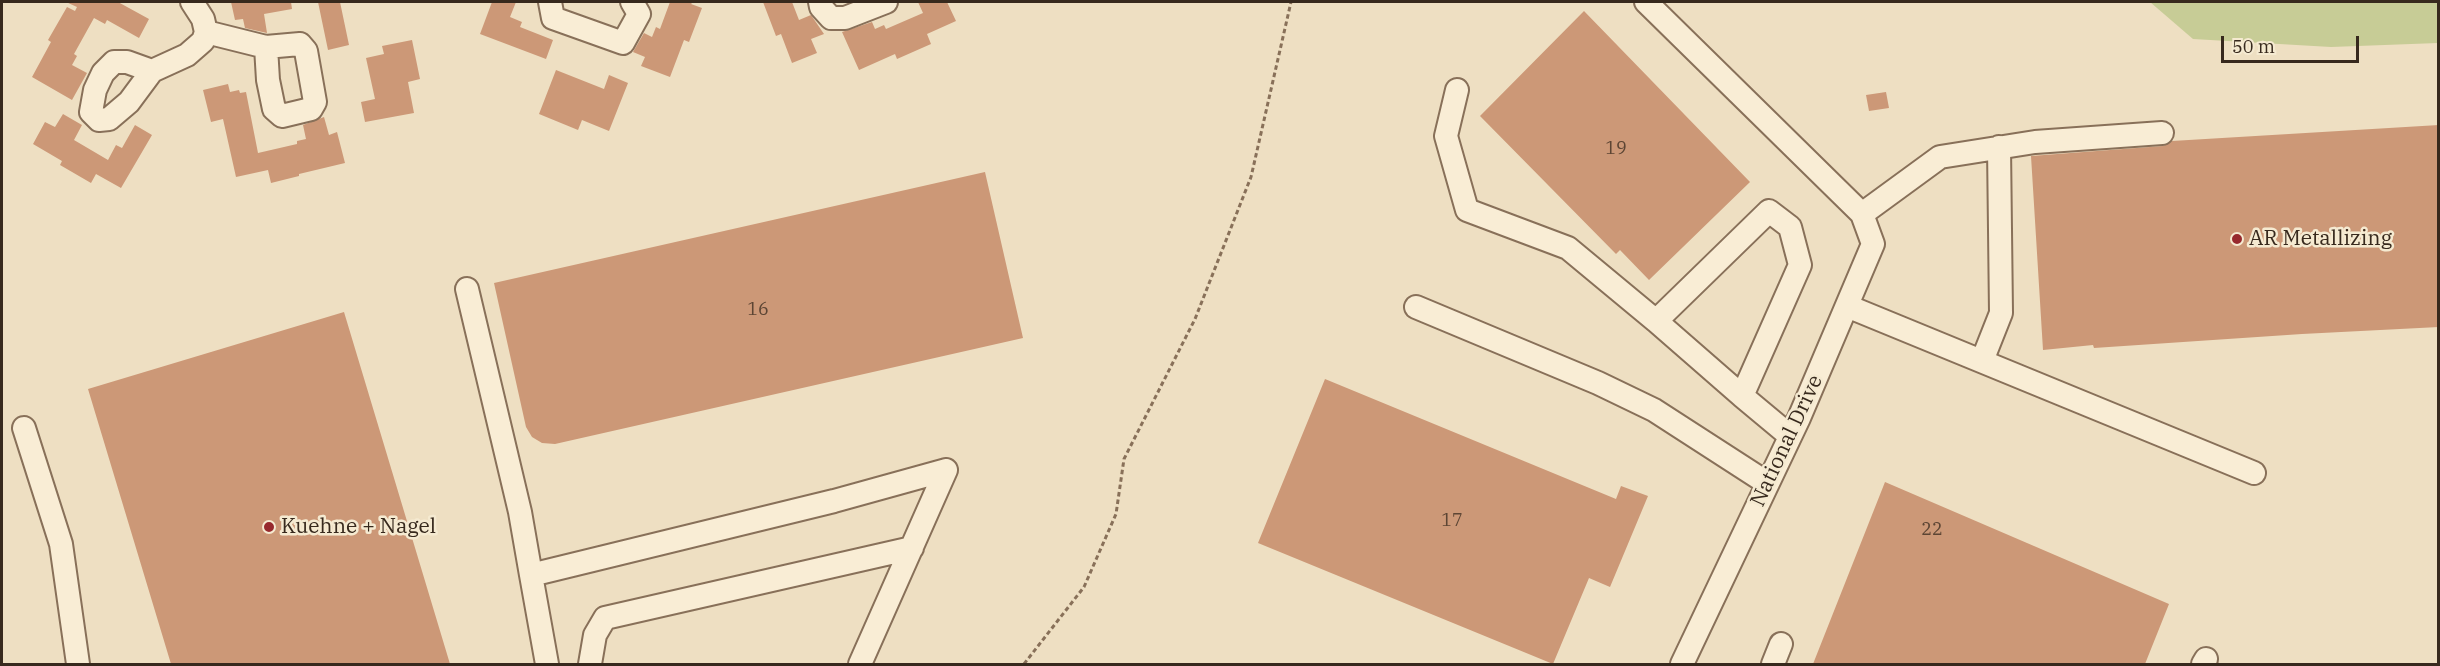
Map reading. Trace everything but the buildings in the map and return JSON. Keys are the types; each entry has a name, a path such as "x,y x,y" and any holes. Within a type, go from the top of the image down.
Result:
{"street":[{"path":"152,71 187,55 203,41 206,32 203,19 192,2"},
{"path":"550,2 553,18 623,43 639,14 632,2"},
{"path":"820,2 821,7 831,18 845,18 886,2"},
{"path":"1646,2 1862,214 1940,157 2035,142 2162,133"},
{"path":"206,32 266,47"},
{"path":"1457,90 1446,136 1467,210 1568,248 1790,436"},
{"path":"1982,361 2001,313 1999,147"},
{"path":"1656,321 1769,211 1790,227 1800,265 1742,396"},
{"name":"National Drive","path":"1682,664 1790,436 1873,244 1862,214"},
{"path":"467,289 520,512 547,664"},
{"path":"1847,306 2254,473"},
{"path":"1416,307 1598,383 1654,410 1767,483"},
{"path":"24,428 61,543 78,664"},
{"path":"531,575 834,501 946,470 860,664"},
{"path":"590,664 595,635 605,618 912,548"}],"path":[{"path":"1024,664 1084,586 1116,514 1124,459 1196,319 1251,177 1291,2"}],"green space":[{"path":"2150,2 2438,2 2438,43 2331,47 2193,39"}],"place":[{"name":"AR Metallizing","path":"2237,239"},
{"name":"Kuehne + Nagel","path":"269,527"}]}
